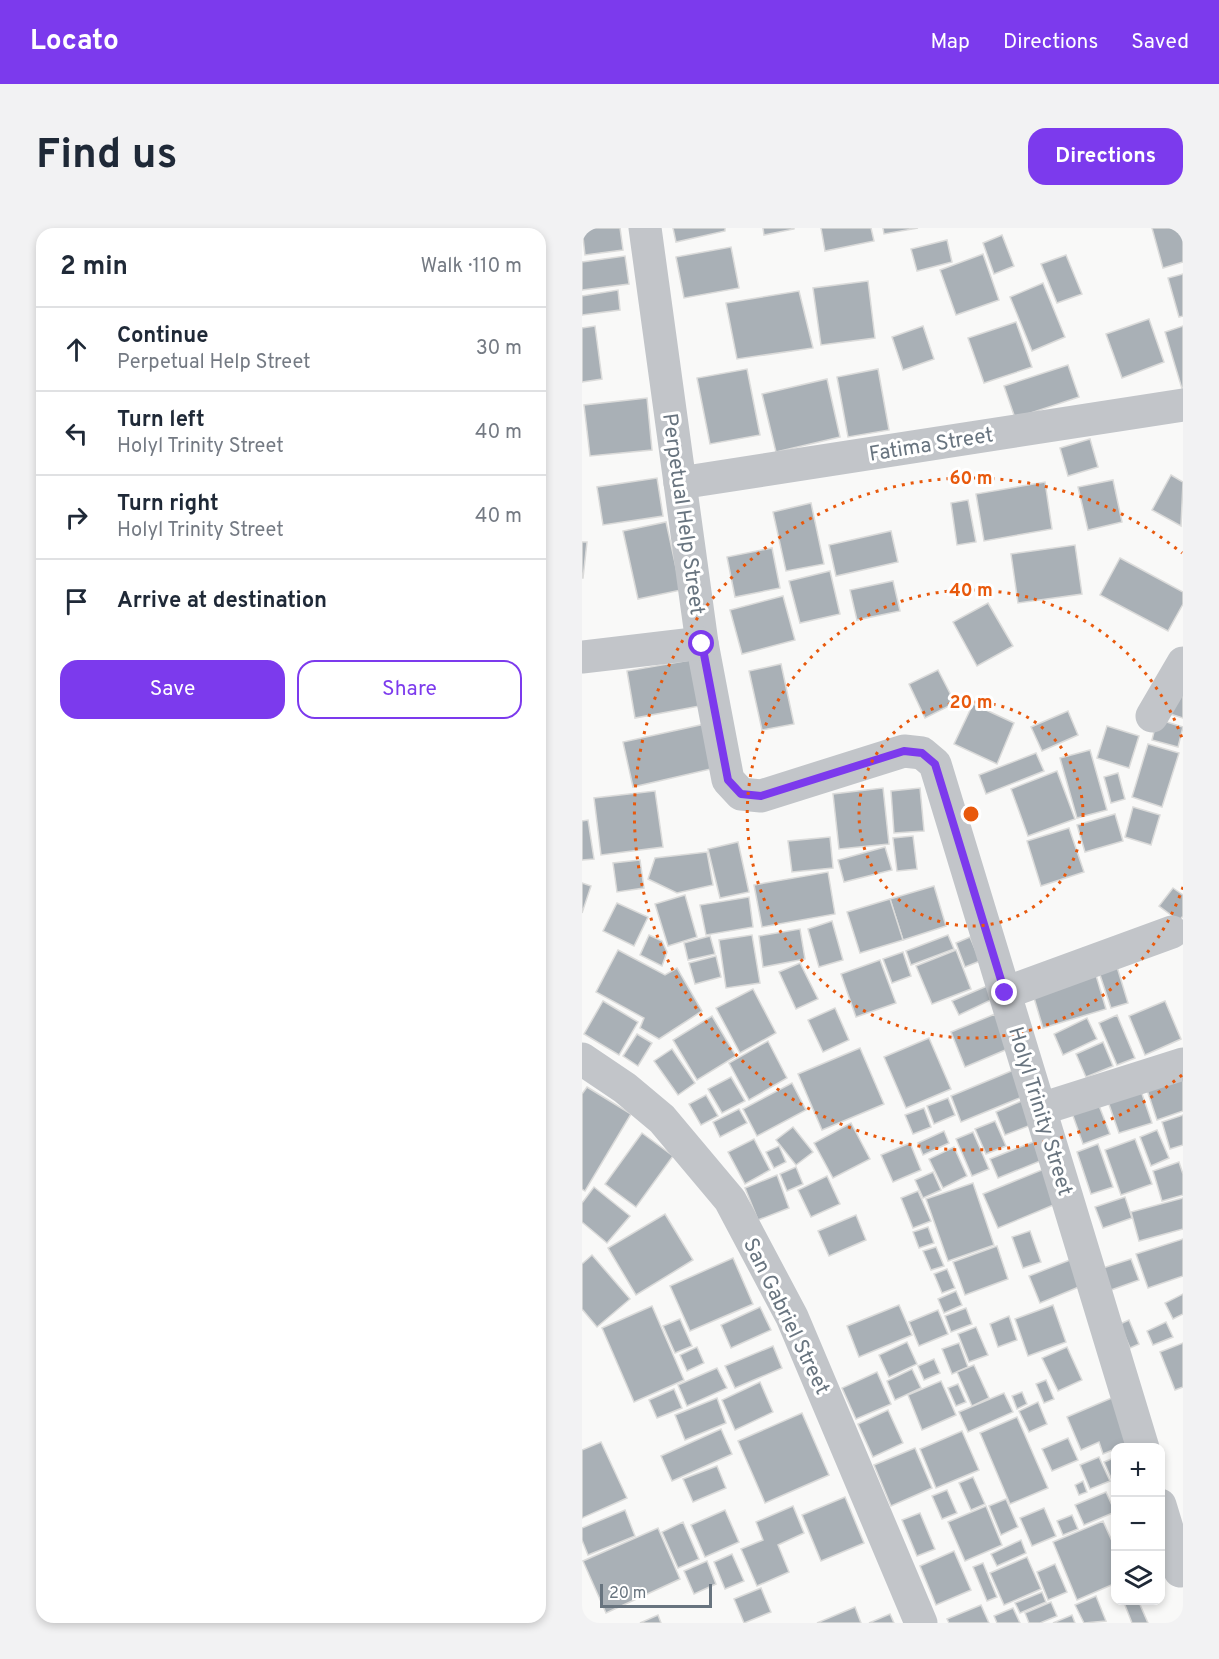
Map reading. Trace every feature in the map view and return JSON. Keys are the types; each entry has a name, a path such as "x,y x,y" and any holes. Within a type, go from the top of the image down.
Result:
{"street":[{"name":"Perpetual Help Street","path":"645,228 702,644 728,780 741,794"},
{"name":"Fatima Street","path":"680,483 1183,405"},
{"path":"582,657 702,644"},
{"path":"1152,716 1183,663"},
{"name":"Holyl Trinity Street","path":"741,794 761,796 904,751 922,753 935,764 1141,1443"},
{"path":"1005,993 1172,932"},
{"name":"San Gabriel Street","path":"582,1059 626,1088 662,1119 730,1200 792,1317 921,1623"},
{"path":"1041,1109 1183,1064"},
{"path":"1165,1518 1180,1571"}],"building":[{"path":"582,228 620,228 623,250 585,255"},
{"path":"673,228 725,228 725,231 676,242"},
{"path":"763,228 794,228 794,229 764,235"},
{"path":"821,228 871,228 874,241 825,251"},
{"path":"883,228 918,228 884,234"},
{"path":"1152,228 1183,228 1183,262 1163,268"},
{"path":"1002,235 1014,266 994,274 983,243"},
{"path":"947,240 952,262 917,271 911,249"},
{"path":"731,247 739,288 684,298 676,257"},
{"path":"983,254 999,300 956,315 940,270"},
{"path":"1066,255 1082,294 1057,303 1041,264"},
{"path":"625,256 629,284 582,290 582,262"},
{"path":"1183,274 1183,316 1179,317 1168,278"},
{"path":"868,281 875,338 821,345 813,288"},
{"path":"1043,283 1065,337 1032,351 1010,297"},
{"path":"618,290 620,310 582,315 582,296"},
{"path":"799,291 813,348 737,359 726,303"},
{"path":"1149,319 1164,362 1122,378 1106,334"},
{"path":"1016,322 1032,367 984,383 968,338"},
{"path":"595,326 602,379 582,382 582,328"},
{"path":"923,326 934,359 903,370 892,337"},
{"path":"1183,326 1183,392 1165,332"},
{"path":"1068,365 1079,397 1015,418 1004,386"},
{"path":"747,369 760,435 710,444 697,378"},
{"path":"878,369 889,430 848,437 837,377"},
{"path":"827,379 840,437 776,452 762,394"},
{"path":"647,398 652,450 590,456 584,405"},
{"path":"1090,439 1098,467 1068,476 1060,448"},
{"path":"1171,475 1183,482 1181,526 1152,510"},
{"path":"657,478 663,516 603,525 597,487"},
{"path":"1113,480 1122,522 1088,530 1078,487"},
{"path":"1045,482 1052,529 984,541 976,494"},
{"path":"968,500 976,542 957,545 951,503"},
{"path":"811,503 824,564 786,571 773,512"},
{"path":"666,522 681,590 638,599 623,531"},
{"path":"891,531 898,562 836,576 829,545"},
{"path":"582,542 587,542 583,578 582,578"},
{"path":"1075,545 1082,594 1018,603 1011,554"},
{"path":"772,548 780,588 735,597 727,557"},
{"path":"1120,558 1183,592 1183,604 1168,631 1100,595"},
{"path":"830,571 840,614 800,623 789,581"},
{"path":"893,581 900,611 857,620 850,590"},
{"path":"783,596 795,640 742,654 730,610"},
{"path":"988,603 1013,646 977,666 953,622"},
{"path":"696,659 705,705 635,718 627,671"},
{"path":"781,664 794,724 762,730 749,671"},
{"path":"938,670 955,703 925,718 909,684"},
{"path":"1183,690 1183,718 1167,713"},
{"path":"973,704 1014,723 997,764 954,744"},
{"path":"1068,711 1078,735 1042,751 1031,727"},
{"path":"1157,719 1183,727 1178,747 1152,740"},
{"path":"705,724 715,768 633,787 623,742"},
{"path":"1107,726 1139,736 1129,768 1097,758"},
{"path":"1148,744 1179,753 1162,807 1132,797"},
{"path":"1090,750 1107,810 1077,818 1060,758"},
{"path":"1036,753 1044,771 986,794 979,775"},
{"path":"1057,771 1075,819 1028,836 1011,789"},
{"path":"1118,773 1125,799 1111,803 1104,777"},
{"path":"883,788 889,844 839,849 833,794"},
{"path":"920,788 924,831 894,833 891,791"},
{"path":"655,791 663,847 601,855 594,798"},
{"path":"1133,807 1160,815 1151,845 1125,837"},
{"path":"1115,814 1123,841 1085,852 1077,825"},
{"path":"588,820 594,859 582,860 582,821"},
{"path":"1069,828 1084,872 1041,886 1027,841"},
{"path":"913,836 917,869 897,871 893,838"},
{"path":"830,837 833,868 792,872 788,841"},
{"path":"738,842 749,892 720,898 708,849"},
{"path":"885,847 892,870 844,882 838,860"},
{"path":"707,852 713,885 677,893 648,879 655,858"},
{"path":"640,860 644,888 617,892 613,863"},
{"path":"828,872 835,914 762,927 754,885"},
{"path":"582,883 591,886 582,913"},
{"path":"934,886 946,926 903,940 890,899"},
{"path":"1173,888 1183,895 1183,916 1179,921 1159,906"},
{"path":"685,895 697,937 668,946 655,904"},
{"path":"749,897 753,927 706,935 700,905"},
{"path":"890,899 903,940 860,953 847,912"},
{"path":"617,903 648,917 634,946 603,931"},
{"path":"832,921 843,960 819,967 808,929"},
{"path":"800,929 805,959 763,967 759,936"},
{"path":"649,935 662,941 667,952 662,966 640,955"},
{"path":"752,935 760,983 726,988 719,940"},
{"path":"948,935 954,949 911,965 906,951"},
{"path":"710,936 715,954 688,960 684,943"},
{"path":"970,937 980,961 965,967 956,943"},
{"path":"618,950 665,975 677,968 702,1011 659,1039 640,1028 644,1018 596,992"},
{"path":"956,950 971,989 932,1004 916,966"},
{"path":"903,952 911,976 892,983 883,959"},
{"path":"716,956 721,977 695,984 689,963"},
{"path":"880,960 896,1003 856,1017 841,974"},
{"path":"800,963 818,999 796,1009 779,972"},
{"path":"1117,967 1128,1003 1111,1008 1099,972"},
{"path":"1095,972 1106,1009 1043,1028 1032,991"},
{"path":"987,986 993,999 959,1015 952,1001"},
{"path":"753,989 776,1033 740,1053 716,1008"},
{"path":"603,1001 638,1022 619,1055 584,1034"},
{"path":"1165,1001 1181,1039 1145,1055 1129,1016"},
{"path":"835,1008 849,1040 823,1052 808,1020"},
{"path":"995,1014 1010,1048 965,1067 951,1032"},
{"path":"1117,1015 1135,1058 1117,1065 1099,1023"},
{"path":"712,1016 736,1056 697,1080 673,1040"},
{"path":"1087,1018 1097,1039 1063,1055 1054,1034"},
{"path":"637,1034 652,1043 638,1066 623,1056"},
{"path":"929,1038 951,1089 906,1108 884,1057"},
{"path":"768,1041 787,1078 749,1100 729,1063"},
{"path":"1103,1042 1113,1066 1086,1077 1076,1054"},
{"path":"860,1048 884,1104 822,1130 798,1074"},
{"path":"672,1049 695,1083 678,1095 654,1061"},
{"path":"1016,1069 1027,1095 961,1122 951,1096"},
{"path":"1183,1070 1183,1111 1157,1120 1145,1084"},
{"path":"731,1077 745,1101 722,1113 708,1089"},
{"path":"792,1083 806,1110 757,1136 743,1109"},
{"path":"1139,1085 1152,1123 1119,1133 1106,1096"},
{"path":"587,1087 631,1114 585,1191 582,1189 582,1094"},
{"path":"706,1095 718,1116 701,1125 689,1104"},
{"path":"948,1098 955,1115 934,1124 927,1106"},
{"path":"1026,1099 1036,1123 1005,1135 996,1112"},
{"path":"1098,1103 1110,1134 1083,1144 1072,1113"},
{"path":"924,1108 931,1127 913,1134 905,1115"},
{"path":"739,1109 747,1123 720,1137 713,1122"},
{"path":"1183,1115 1183,1145 1170,1149 1162,1122"},
{"path":"995,1121 1006,1146 986,1154 975,1129"},
{"path":"851,1123 870,1159 833,1178 814,1143"},
{"path":"793,1127 813,1152 796,1165 776,1140"},
{"path":"1157,1130 1169,1158 1151,1166 1140,1137"},
{"path":"944,1131 949,1143 923,1155 918,1143"},
{"path":"973,1132 989,1169 972,1176 956,1139"},
{"path":"642,1133 673,1156 636,1207 605,1184"},
{"path":"1043,1138 1050,1157 998,1178 990,1159"},
{"path":"754,1139 770,1170 745,1184 728,1152"},
{"path":"1135,1139 1152,1184 1121,1195 1105,1150"},
{"path":"910,1143 921,1170 893,1182 881,1155"},
{"path":"1098,1144 1113,1187 1091,1194 1077,1152"},
{"path":"779,1146 786,1162 774,1168 766,1152"},
{"path":"954,1147 967,1176 943,1188 929,1159"},
{"path":"1179,1162 1183,1174 1183,1195 1162,1201 1153,1171"},
{"path":"796,1167 803,1184 787,1191 780,1174"},
{"path":"1049,1167 1063,1201 998,1228 983,1194"},
{"path":"933,1172 941,1190 923,1198 915,1180"},
{"path":"777,1175 789,1208 758,1220 745,1188"},
{"path":"827,1176 840,1204 811,1217 798,1190"},
{"path":"973,1183 994,1245 948,1261 926,1199"},
{"path":"594,1187 630,1216 607,1243 582,1222 582,1203"},
{"path":"918,1191 931,1221 913,1228 901,1198"},
{"path":"1125,1197 1132,1218 1103,1228 1095,1207"},
{"path":"1183,1198 1183,1229 1139,1241 1131,1212"},
{"path":"665,1214 693,1260 636,1295 608,1248"},
{"path":"856,1215 866,1240 829,1256 818,1231"},
{"path":"928,1227 934,1243 919,1248 913,1232"},
{"path":"1030,1231 1041,1262 1023,1268 1012,1237"},
{"path":"1183,1239 1183,1276 1148,1288 1136,1254"},
{"path":"997,1246 1008,1279 965,1295 953,1262"},
{"path":"936,1247 944,1266 931,1270 923,1251"},
{"path":"592,1255 630,1299 597,1327 582,1309 582,1264"},
{"path":"733,1258 753,1304 690,1331 670,1286"},
{"path":"1075,1258 1086,1284 1040,1303 1029,1276"},
{"path":"1131,1259 1139,1280 1111,1290 1103,1268"},
{"path":"947,1269 955,1288 942,1293 934,1274"},
{"path":"956,1291 962,1305 944,1313 938,1299"},
{"path":"1183,1294 1183,1314 1173,1319 1165,1303"},
{"path":"899,1305 912,1335 859,1357 847,1326"},
{"path":"1053,1305 1066,1342 1028,1356 1015,1319"},
{"path":"652,1306 684,1380 634,1402 602,1328"},
{"path":"760,1307 771,1330 731,1348 721,1325"},
{"path":"966,1308 972,1324 951,1332 945,1316"},
{"path":"938,1310 948,1334 919,1346 909,1322"},
{"path":"1009,1316 1017,1340 998,1347 990,1324"},
{"path":"680,1319 692,1346 675,1353 663,1326"},
{"path":"1129,1320 1139,1344 1130,1348 1120,1324"},
{"path":"1166,1322 1173,1337 1153,1345 1147,1331"},
{"path":"976,1327 988,1355 969,1362 958,1334"},
{"path":"907,1342 917,1364 889,1377 879,1355"},
{"path":"959,1343 968,1367 952,1374 942,1349"},
{"path":"1183,1343 1183,1387 1175,1390 1160,1352"},
{"path":"773,1346 782,1368 735,1388 725,1366"},
{"path":"697,1347 704,1363 687,1371 680,1355"},
{"path":"1067,1347 1082,1380 1058,1391 1042,1358"},
{"path":"934,1359 940,1373 924,1380 918,1366"},
{"path":"974,1365 989,1398 972,1406 957,1372"},
{"path":"717,1368 727,1388 687,1406 678,1385"},
{"path":"912,1369 921,1388 895,1400 887,1381"},
{"path":"877,1372 891,1404 856,1419 842,1388"},
{"path":"1046,1380 1054,1399 1044,1403 1036,1384"},
{"path":"941,1381 956,1415 922,1430 908,1395"},
{"path":"760,1382 773,1412 735,1430 722,1400"},
{"path":"958,1384 966,1402 956,1406 948,1388"},
{"path":"674,1389 682,1408 657,1418 649,1400"},
{"path":"1022,1392 1027,1404 1017,1409 1012,1396"},
{"path":"1004,1393 1013,1412 968,1432 959,1412"},
{"path":"1121,1394 1139,1439 1129,1443 1111,1443 1111,1451 1103,1454 1099,1442 1081,1450 1067,1417"},
{"path":"717,1398 726,1423 685,1440 675,1415"},
{"path":"1038,1402 1047,1424 1029,1432 1019,1411"},
{"path":"888,1410 903,1443 873,1457 858,1424"},
{"path":"802,1413 829,1475 765,1503 738,1441"},
{"path":"1017,1417 1048,1488 1010,1504 980,1433"},
{"path":"721,1429 732,1454 672,1481 661,1456"},
{"path":"962,1431 979,1470 936,1488 920,1449"},
{"path":"1068,1438 1078,1460 1052,1471 1042,1449"},
{"path":"601,1442 627,1498 582,1518 582,1450"},
{"path":"915,1448 932,1488 891,1506 874,1465"},
{"path":"1099,1457 1110,1481 1090,1489 1080,1465"},
{"path":"1111,1459 1111,1478 1104,1462"},
{"path":"717,1466 726,1488 693,1502 683,1479"},
{"path":"973,1477 985,1504 971,1510 959,1483"},
{"path":"1083,1481 1087,1492 1079,1495 1075,1485"},
{"path":"947,1490 957,1513 942,1519 932,1496"},
{"path":"1106,1492 1111,1503 1111,1514 1084,1525 1075,1505"},
{"path":"845,1497 864,1543 821,1561 802,1515"},
{"path":"1006,1499 1018,1527 1001,1535 989,1506"},
{"path":"793,1506 804,1533 778,1545 789,1572 757,1586 741,1549 763,1540 756,1522"},
{"path":"986,1506 1002,1545 965,1561 948,1522"},
{"path":"1044,1508 1056,1536 1032,1546 1020,1518"},
{"path":"625,1510 635,1536 588,1555 582,1540 582,1528"},
{"path":"725,1510 739,1542 705,1557 691,1525"},
{"path":"920,1513 935,1549 917,1556 902,1520"},
{"path":"1072,1515 1078,1529 1063,1535 1057,1521"},
{"path":"1103,1521 1111,1539 1111,1585 1077,1600 1053,1542"},
{"path":"683,1522 699,1559 678,1568 662,1532"},
{"path":"658,1528 680,1579 606,1613 583,1561"},
{"path":"1021,1540 1026,1553 997,1566 991,1554"},
{"path":"954,1551 971,1590 936,1605 920,1566"},
{"path":"732,1554 744,1581 725,1589 714,1562"},
{"path":"1027,1557 1041,1589 1004,1605 990,1573"},
{"path":"707,1561 716,1584 694,1594 684,1571"},
{"path":"983,1563 997,1597 987,1601 973,1567"},
{"path":"1055,1564 1067,1592 1048,1600 1037,1572"},
{"path":"761,1588 771,1612 744,1623 734,1599"},
{"path":"1042,1592 1046,1602 1020,1613 1015,1603"},
{"path":"1096,1596 1106,1621 1084,1623 1075,1605"},
{"path":"1051,1602 1057,1616 1040,1623 1029,1623 1025,1613"},
{"path":"981,1605 989,1623 949,1623 947,1619"},
{"path":"1125,1605 1140,1605 1148,1623 1132,1623"},
{"path":"855,1607 861,1623 817,1623"},
{"path":"1013,1608 1020,1623 997,1623 994,1616"},
{"path":"890,1614 894,1623 869,1623"},
{"path":"658,1615 661,1623 640,1623"},
{"path":"1072,1615 1075,1623 1053,1623"}],"route":[{"path":"702,644 728,780 741,794 761,796 904,751 922,753 935,764 1005,993"}]}
